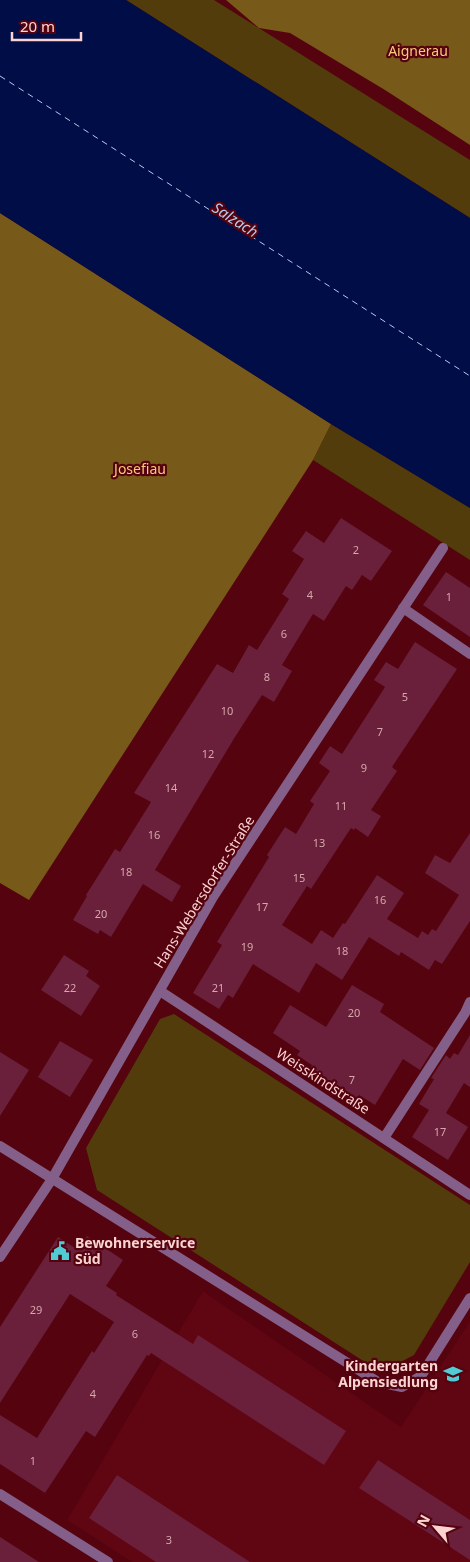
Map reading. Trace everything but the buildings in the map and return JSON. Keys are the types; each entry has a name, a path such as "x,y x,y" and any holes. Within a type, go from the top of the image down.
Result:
{"street":[{"name":"Hans-Webersdorfer-Straße","path":"0,1257 52,1179 213,897 294,777 443,548"},
{"path":"403,608 470,654"},
{"name":"Weisskindstraße","path":"160,991 470,1195"},
{"path":"384,1138 465,1013 470,1002"},
{"path":"0,1146 378,1382 402,1387 421,1376 470,1298"},
{"path":"0,1494 108,1562"}],"shaded area":[{"path":"126,0 214,0 470,160 470,218"},
{"path":"331,424 470,508 470,560 313,460"},
{"path":"174,1014 470,1205 470,1262 414,1355 395,1365 368,1364 97,1190 86,1148 160,1019"},
{"path":"203,1291 401,1427 470,1321 470,1562 132,1562 67,1520"}],"green space":[{"name":"Aignerau","path":"226,0 470,0 470,145 385,90 290,33 259,28"},
{"name":"Josefiau","path":"0,213 331,424 313,460 29,900 0,883"}],"water":[{"name":"Salzach","path":"0,0 126,0 470,218 470,508 331,424 0,213"}],"ferry route":[{"path":"0,76 470,376"}],"place":[{"name":"Bewohnerservice Süd","path":"60,1251"},
{"name":"Kindergarten Alpensiedlung","path":"453,1374"}]}
